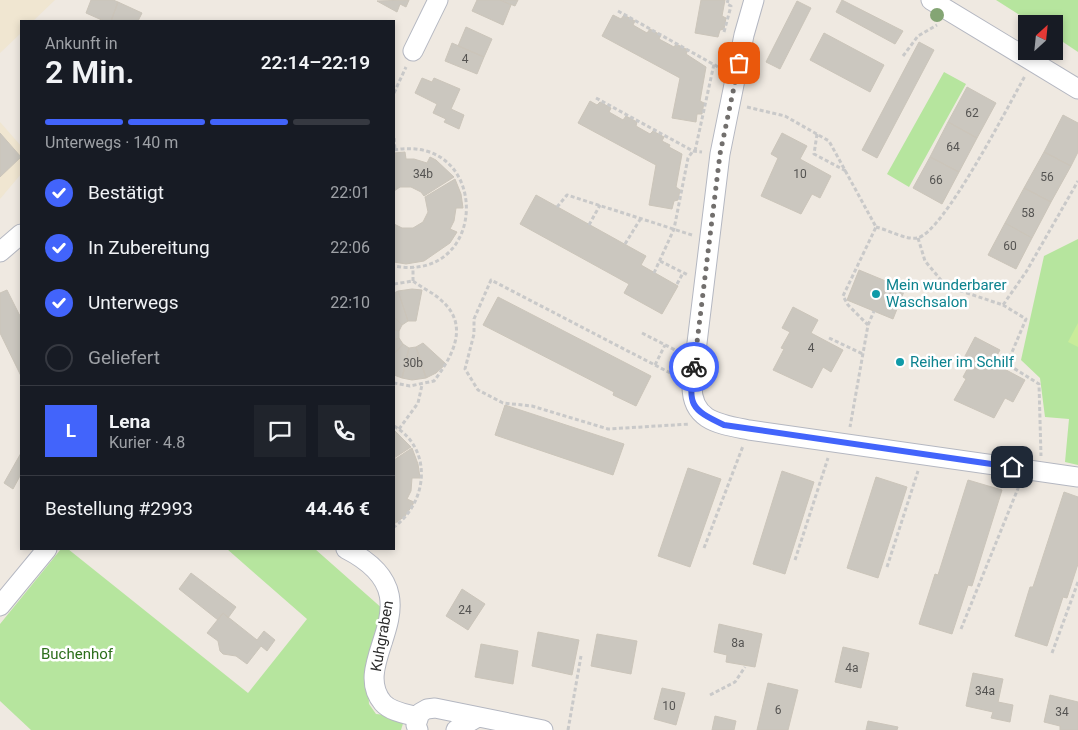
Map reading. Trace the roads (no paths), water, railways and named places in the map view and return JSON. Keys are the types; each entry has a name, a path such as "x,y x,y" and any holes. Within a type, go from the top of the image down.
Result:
{"street":[{"path":"413,51 438,0"},
{"path":"754,0 720,154 692,384 692,401 701,414 724,425 748,430 1078,477"},
{"path":"932,0 1078,89"},
{"path":"0,252 20,235"},
{"path":"0,606 46,550"},
{"name":"Kuhgraben","path":"348,550 370,564 388,585 390,597 388,619 375,669 375,683 383,704 418,723 423,711 435,708 476,718 543,730"},
{"path":"456,730 476,718"}],"place":[{"name":"Mein wunderbarer Waschsalon","path":"876,294"},
{"name":"Reiher im Schilf","path":"900,362"}],"park label":[{"name":"Buchenhof","path":"77,654"}]}
